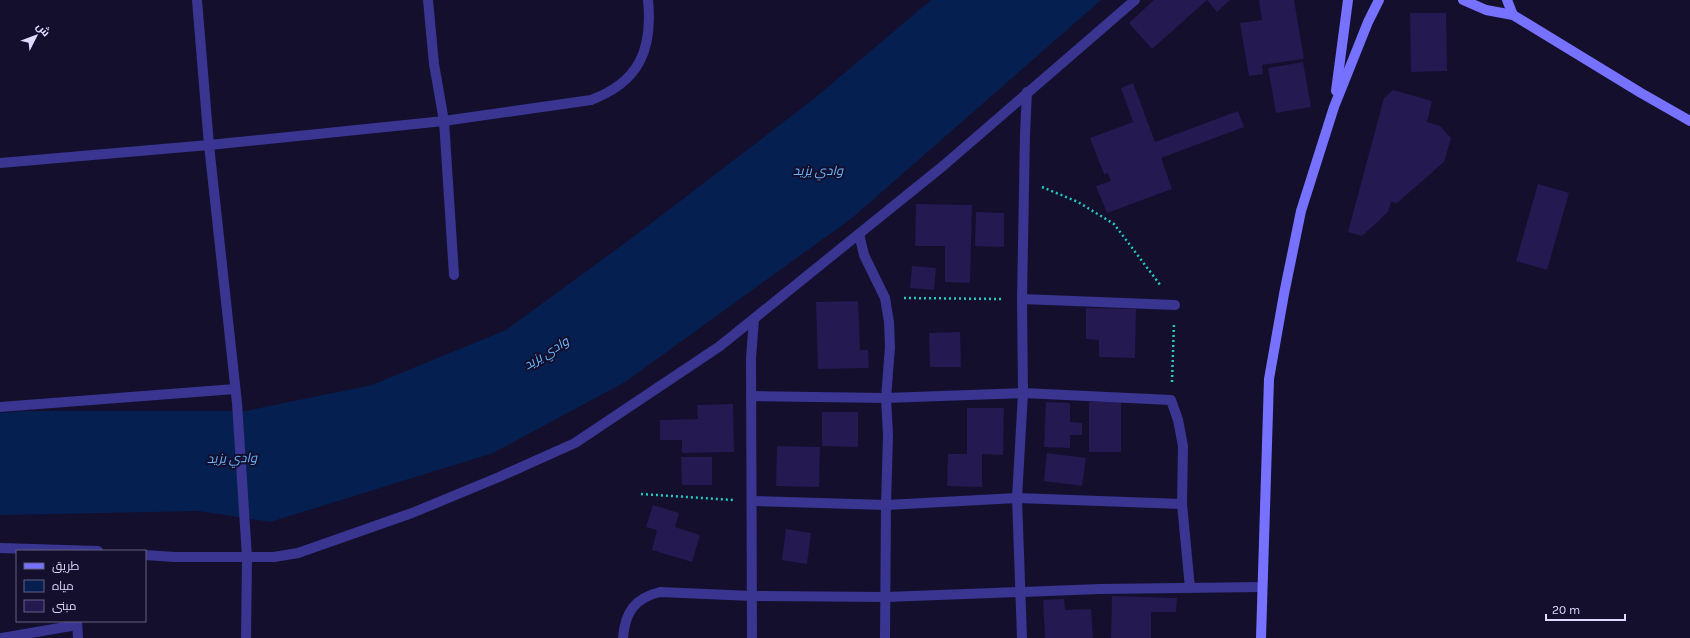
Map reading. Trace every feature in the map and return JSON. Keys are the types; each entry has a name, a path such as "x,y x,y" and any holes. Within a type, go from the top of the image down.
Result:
{"main road":[{"path":"1334,107 1348,0"},
{"path":"1261,638 1269,379 1300,211 1334,107 1368,22 1379,0"},
{"path":"1463,0 1486,10 1513,15 1690,122"},
{"path":"1507,0 1513,15"}],"street":[{"path":"197,0 209,145 237,403 247,557 246,638"},
{"path":"428,0 434,64 444,121 454,275"},
{"path":"0,163 209,145 444,121 591,100 609,94 624,83 634,72 641,58 648,36 648,0"},
{"path":"146,554 174,557 274,557 298,553 337,541 484,483 575,443 690,367 754,319 943,166 1135,0"},
{"path":"1022,638 1022,591 1017,498 1023,393 1022,299 1027,92"},
{"path":"859,234 864,255 885,298 890,347 886,398 888,435 885,638"},
{"path":"1022,299 1175,305"},
{"path":"752,638 751,358 754,319"},
{"path":"0,407 235,389"},
{"path":"751,396 886,398 1023,393 1172,400 1183,446 1182,504 1190,588"},
{"path":"752,501 886,505 1017,498 1182,504"},
{"path":"0,548 74,550"},
{"path":"623,638 624,628 630,611 646,595 660,592 752,596 886,597 1022,591 1262,587"},
{"path":"2,638 77,623 78,638"}],"path":[{"path":"1024,179 1078,202 1114,224 1175,305 1172,400"},
{"path":"885,298 1022,299"},
{"path":"641,494 752,501"}],"water":[{"name":"وادي يزيد","path":"931,0 1101,0 852,218 625,382 493,453 270,522 199,511 0,515 0,413 26,411 246,411 372,385 506,330 632,238 815,98"}],"building":[{"path":"1154,0 1207,0 1152,49 1129,23"},
{"path":"1207,0 1230,0 1217,12"},
{"path":"1259,0 1294,0 1304,59 1262,65 1263,74 1249,76 1240,23 1262,20"},
{"path":"1410,13 1446,13 1447,71 1411,72"},
{"path":"1303,62 1311,107 1276,113 1268,68"},
{"path":"1133,83 1155,142 1238,111 1244,127 1161,158 1172,189 1107,213 1096,186 1111,181 1108,173 1104,174 1090,138 1133,122 1121,88"},
{"path":"1393,90 1432,101 1427,122 1440,126 1451,138 1444,162 1397,203 1391,202 1388,212 1362,236 1348,232 1384,98"},
{"path":"1538,184 1569,193 1547,270 1516,261"},
{"path":"916,204 972,205 970,283 945,282 945,246 915,246"},
{"path":"976,212 1004,213 1004,247 975,246"},
{"path":"912,266 936,268 934,290 910,288"},
{"path":"858,301 860,350 868,350 869,368 818,369 816,302"},
{"path":"1086,308 1136,309 1135,358 1099,357 1099,340 1086,339"},
{"path":"960,332 961,367 930,367 929,333"},
{"path":"1046,402 1070,403 1070,422 1082,423 1082,435 1070,435 1070,448 1044,447"},
{"path":"1089,402 1121,402 1121,452 1089,452"},
{"path":"733,404 734,452 682,453 682,440 660,440 660,420 698,419 697,405"},
{"path":"967,408 1004,408 1003,455 982,454 982,487 947,486 948,454 967,454"},
{"path":"822,412 858,412 858,447 822,446"},
{"path":"777,446 820,447 819,487 776,486"},
{"path":"1047,453 1086,458 1082,486 1044,481"},
{"path":"681,457 712,457 712,485 682,485"},
{"path":"653,505 679,513 675,527 700,535 692,562 652,550 657,530 646,527"},
{"path":"786,529 811,533 807,564 782,560"},
{"path":"1112,596 1177,598 1176,612 1151,612 1151,638 1111,638"},
{"path":"1064,599 1065,610 1091,609 1093,638 1045,638 1043,600"}]}
